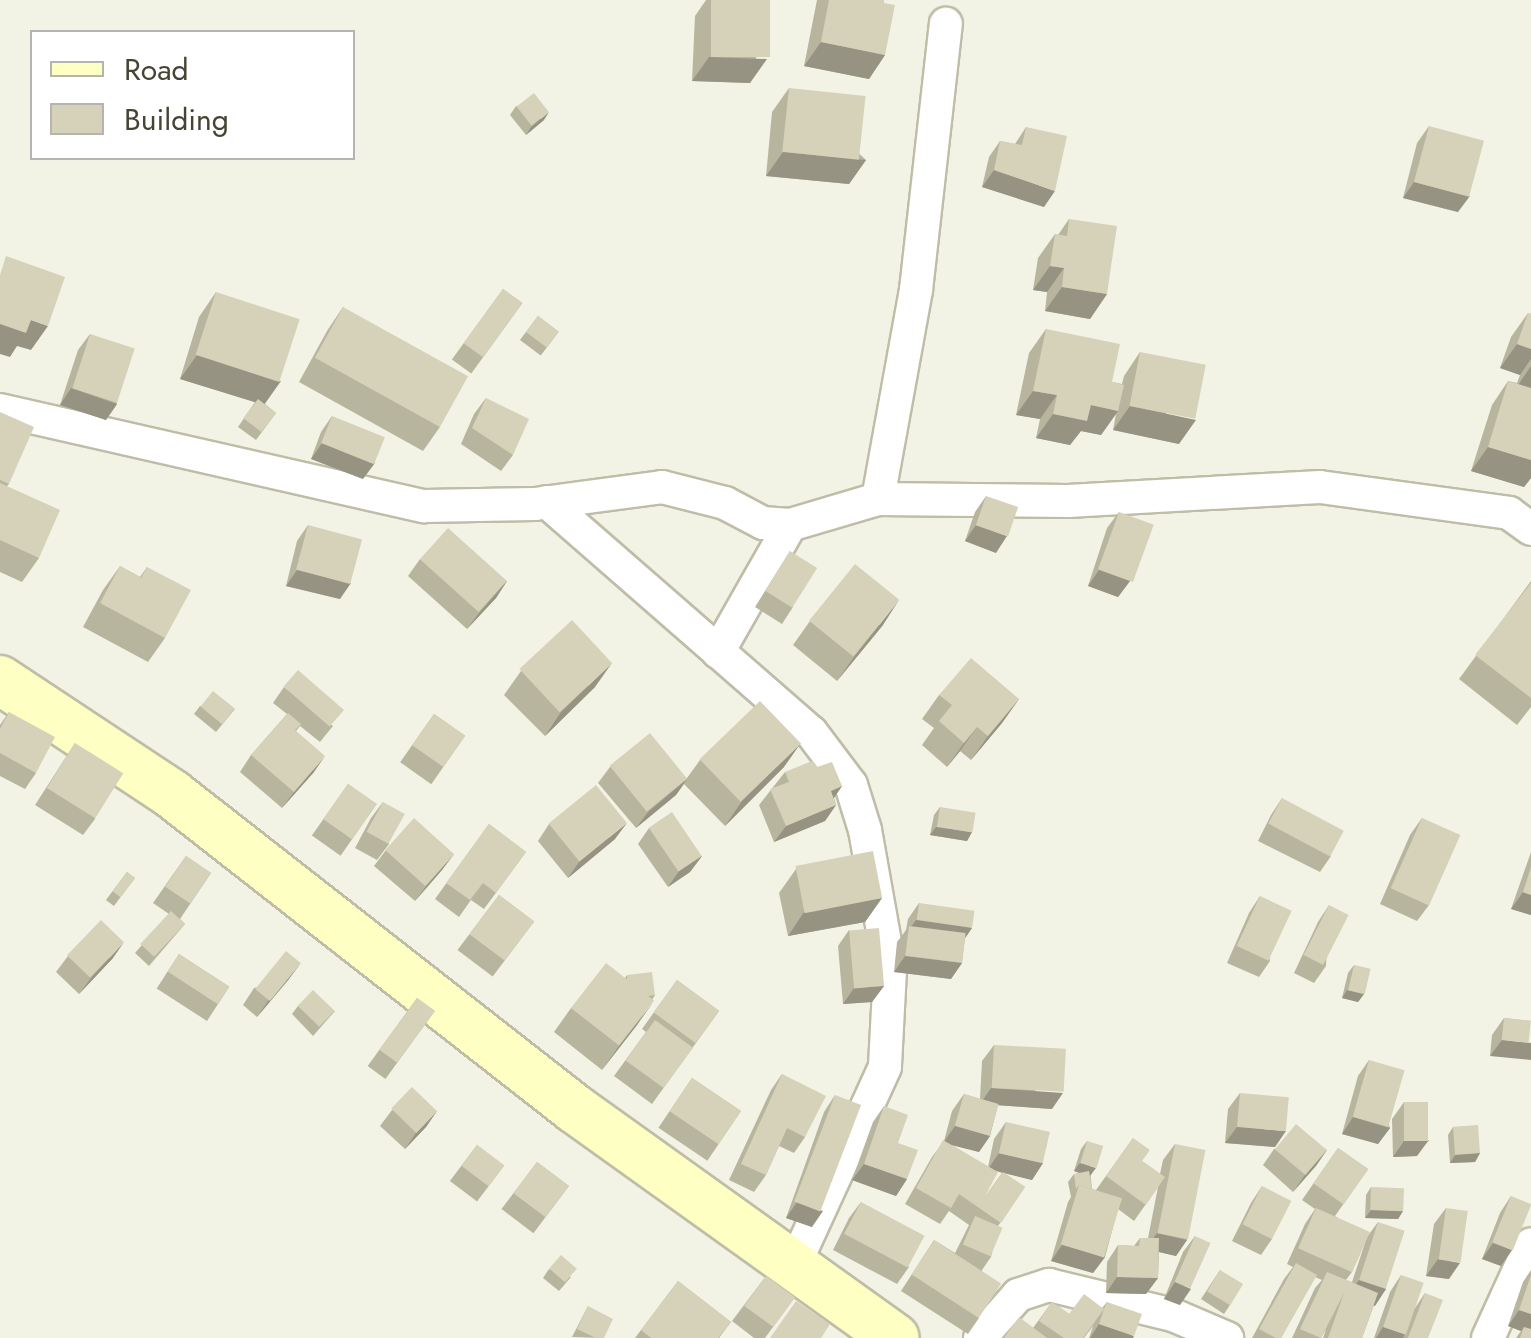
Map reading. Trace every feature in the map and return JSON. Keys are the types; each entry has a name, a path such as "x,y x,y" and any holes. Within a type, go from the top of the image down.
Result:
{"street":[{"path":"878,499 916,290 946,24"},
{"path":"0,410 62,420 133,444 314,478 367,498 424,506 547,502 662,488 725,503 762,524 790,525 878,499 1068,500 1320,488 1508,513 1531,529"},
{"path":"547,502 811,732 850,785 881,892 890,970 885,1068 794,1266"},
{"path":"718,652 790,525"},
{"path":"0,680 172,794 575,1109 895,1338"},
{"path":"1488,1338 1531,1244"},
{"path":"980,1338 1018,1295 1049,1285 1173,1315 1227,1338"}],"building":[{"path":"711,0 770,0 770,57 711,57"},
{"path":"829,0 884,0 895,5 885,55 821,42"},
{"path":"789,88 866,96 859,160 782,152"},
{"path":"534,93 549,112 531,125 517,107"},
{"path":"1429,126 1484,141 1469,197 1414,182"},
{"path":"1026,127 1067,136 1055,191 994,170 1000,141 1022,145"},
{"path":"1069,219 1117,226 1107,294 1062,287 1064,268 1050,266 1055,234 1067,236"},
{"path":"6,256 65,277 48,326 31,320 26,333 0,324 0,275"},
{"path":"503,289 522,303 483,357 464,343"},
{"path":"216,292 300,319 279,382 196,355"},
{"path":"343,307 468,376 440,427 315,358"},
{"path":"1528,313 1531,314 1531,349 1517,344"},
{"path":"538,316 559,332 547,348 526,332"},
{"path":"1046,329 1120,344 1112,382 1124,385 1118,411 1091,405 1087,421 1053,414 1057,395 1033,391"},
{"path":"90,334 135,349 117,403 72,388"},
{"path":"1140,352 1206,365 1195,419 1130,406"},
{"path":"1508,381 1531,388 1531,460 1488,447"},
{"path":"486,398 529,419 513,455 472,428"},
{"path":"258,399 276,413 261,432 243,418"},
{"path":"0,412 34,427 9,484 0,480"},
{"path":"332,416 385,437 374,464 321,443"},
{"path":"0,483 60,510 39,558 0,540"},
{"path":"986,496 1018,507 1008,536 976,525"},
{"path":"1119,512 1154,525 1133,582 1098,569"},
{"path":"308,525 362,539 350,584 296,569"},
{"path":"448,528 507,581 479,612 420,559"},
{"path":"790,551 817,568 792,608 765,591"},
{"path":"855,564 899,600 853,657 809,621"},
{"path":"120,566 141,578 147,567 191,590 165,638 100,603"},
{"path":"1531,583 1531,698 1475,655"},
{"path":"572,620 612,663 560,712 519,669"},
{"path":"971,658 1019,699 988,736 977,727 964,743 939,721 952,705 939,695"},
{"path":"298,670 344,710 330,727 284,687"},
{"path":"213,691 235,709 222,724 200,707"},
{"path":"760,701 801,743 741,802 700,759"},
{"path":"9,712 55,737 36,773 0,753 0,729"},
{"path":"288,713 301,724 295,730 325,756 294,792 251,755"},
{"path":"434,714 465,736 443,767 412,745"},
{"path":"650,733 687,779 647,812 610,766"},
{"path":"75,743 123,773 95,818 47,788"},
{"path":"812,761 817,767 832,762 842,786 831,791 836,805 786,826 770,789 789,782 785,772"},
{"path":"348,784 377,804 352,839 323,819"},
{"path":"596,785 627,823 579,861 549,823"},
{"path":"1282,798 1344,831 1330,856 1268,824"},
{"path":"383,802 405,814 388,844 367,832"},
{"path":"940,807 976,813 972,832 937,827"},
{"path":"672,812 702,856 678,872 649,828"},
{"path":"414,818 454,854 425,886 385,850"},
{"path":"1422,818 1460,835 1429,905 1391,888"},
{"path":"489,824 526,852 496,893 483,883 470,900 446,883"},
{"path":"873,851 882,898 805,913 795,866"},
{"path":"186,856 211,873 190,903 165,887"},
{"path":"1531,867 1531,895 1523,892"},
{"path":"127,872 135,878 121,897 113,891"},
{"path":"499,895 534,921 505,961 470,934"},
{"path":"1260,896 1292,911 1268,961 1237,946"},
{"path":"919,903 974,911 972,928 917,920"},
{"path":"1329,905 1349,915 1323,965 1304,955"},
{"path":"171,911 185,924 154,957 140,944"},
{"path":"101,920 124,942 90,977 67,955"},
{"path":"909,926 966,933 962,963 905,956"},
{"path":"879,928 884,986 854,988 849,931"},
{"path":"286,951 301,963 270,1001 255,989"},
{"path":"179,954 229,987 218,1004 168,972"},
{"path":"606,963 654,1001 619,1045 571,1008"},
{"path":"1354,965 1371,969 1365,994 1348,990"},
{"path":"652,972 655,995 648,996 627,980 627,975"},
{"path":"677,980 719,1011 696,1043 653,1012"},
{"path":"313,990 335,1011 319,1027 298,1006"},
{"path":"417,998 435,1011 397,1063 379,1050"},
{"path":"1504,1018 1531,1021 1529,1043 1502,1040"},
{"path":"655,1020 693,1048 664,1088 626,1060"},
{"path":"994,1045 1066,1049 1064,1092 992,1088"},
{"path":"1369,1060 1405,1070 1388,1127 1353,1117"},
{"path":"782,1074 826,1096 805,1137 787,1128 766,1175 741,1164"},
{"path":"692,1078 741,1111 719,1144 670,1111"},
{"path":"412,1087 437,1111 416,1133 391,1109"},
{"path":"1240,1093 1289,1097 1286,1131 1237,1127"},
{"path":"964,1094 999,1104 990,1136 955,1126"},
{"path":"835,1095 861,1105 820,1211 794,1201"},
{"path":"1404,1102 1428,1102 1428,1141 1404,1141"},
{"path":"884,1106 908,1115 898,1143 918,1150 907,1179 864,1164"},
{"path":"1006,1122 1050,1132 1043,1163 999,1153"},
{"path":"1296,1124 1327,1150 1305,1175 1275,1149"},
{"path":"1478,1125 1480,1153 1455,1155 1453,1127"},
{"path":"1133,1138 1150,1150 1142,1161 1165,1177 1146,1205 1106,1176"},
{"path":"943,1140 998,1172 984,1198 1003,1172 1025,1187 1001,1223 959,1194 951,1208 916,1188"},
{"path":"1087,1141 1103,1146 1097,1168 1080,1163"},
{"path":"1175,1144 1205,1150 1188,1239 1158,1233"},
{"path":"477,1145 504,1165 489,1186 461,1166"},
{"path":"1338,1148 1368,1169 1344,1204 1313,1183"},
{"path":"537,1162 569,1186 545,1217 514,1193"},
{"path":"1089,1171 1092,1189 1079,1185 1076,1189 1074,1174"},
{"path":"1079,1185 1122,1198 1104,1257 1061,1244"},
{"path":"1262,1186 1291,1201 1272,1239 1242,1224"},
{"path":"1371,1187 1404,1188 1403,1211 1370,1210"},
{"path":"1511,1196 1531,1204 1513,1251 1492,1242"},
{"path":"861,1202 925,1236 908,1268 844,1234"},
{"path":"1316,1208 1370,1232 1352,1272 1298,1248"},
{"path":"1446,1208 1468,1211 1461,1263 1439,1259"},
{"path":"975,1216 1003,1228 991,1256 963,1245"},
{"path":"1378,1222 1405,1231 1386,1289 1359,1280"},
{"path":"1195,1236 1211,1243 1190,1289 1175,1282"},
{"path":"1140,1238 1159,1238 1158,1278 1117,1277 1118,1245 1139,1246"},
{"path":"934,1240 1001,1284 979,1318 912,1274"},
{"path":"561,1255 577,1269 565,1282 549,1269"},
{"path":"1296,1263 1317,1275 1281,1338 1276,1338 1259,1329"},
{"path":"1220,1270 1243,1284 1230,1305 1207,1291"},
{"path":"1327,1272 1378,1293 1362,1338 1328,1338 1344,1293 1321,1338 1300,1329"},
{"path":"1401,1275 1424,1283 1406,1335 1383,1327"},
{"path":"1531,1275 1531,1314 1519,1310"},
{"path":"766,1276 795,1297 773,1327 744,1306"},
{"path":"678,1281 731,1322 718,1338 651,1338 641,1330"},
{"path":"1425,1293 1443,1300 1428,1338 1408,1338"},
{"path":"1084,1294 1104,1309 1083,1338 1064,1338 1039,1321 1052,1302 1069,1314"},
{"path":"796,1301 830,1324 821,1338 770,1338"},
{"path":"1107,1302 1142,1314 1134,1336 1099,1324"},
{"path":"588,1306 613,1319 604,1338 577,1329"},
{"path":"1019,1317 1047,1338 1004,1338"},
{"path":"1524,1327 1531,1329 1531,1338 1520,1338"}]}
